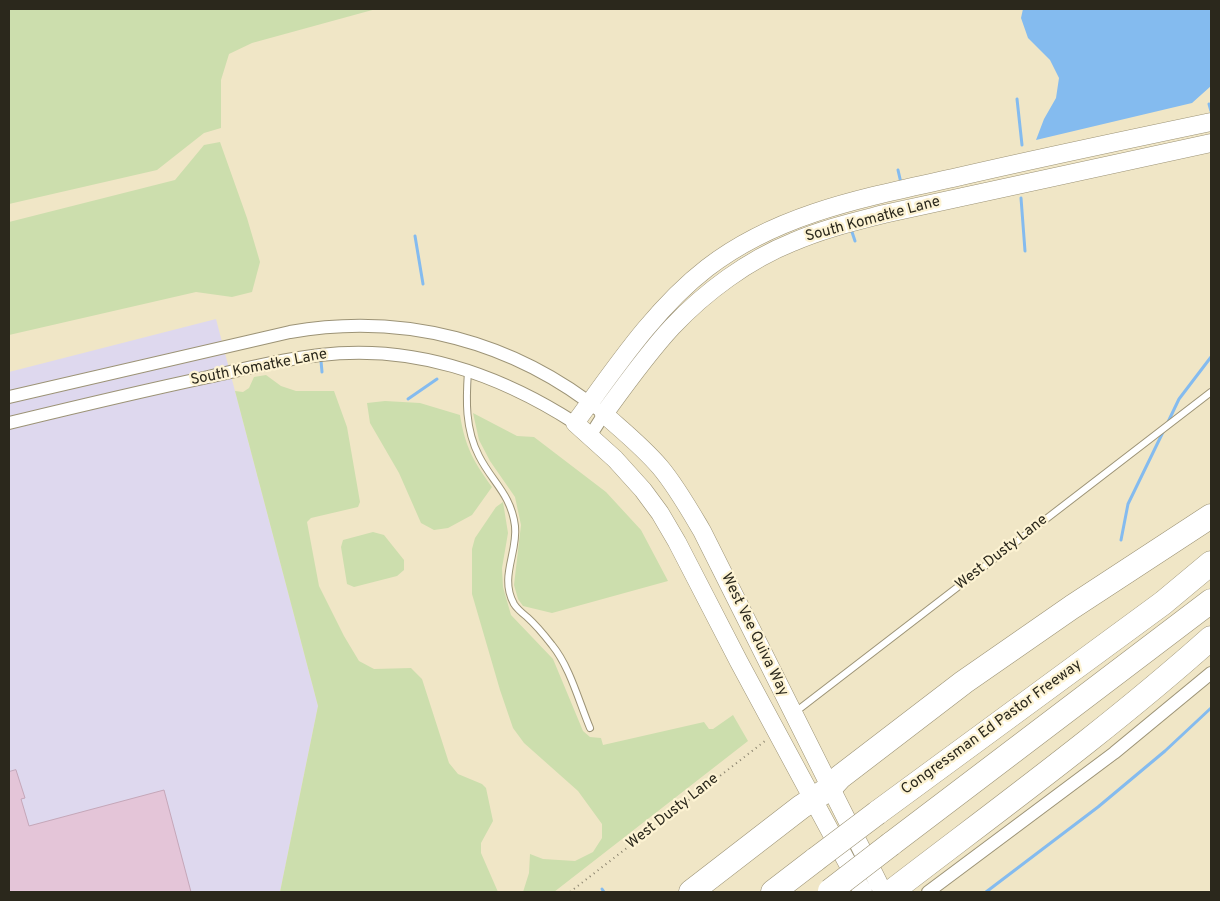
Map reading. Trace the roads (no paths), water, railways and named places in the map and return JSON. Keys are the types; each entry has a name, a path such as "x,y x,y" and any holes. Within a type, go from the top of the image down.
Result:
{"highway":[{"path":"691,892 801,807 821,794 840,777 964,682 1072,607 1211,516"},
{"name":"Congressman Ed Pastor Freeway","path":"773,892 876,813 1162,603 1211,564"},
{"name":"Congressman Ed Pastor Freeway","path":"829,891 1211,601"},
{"path":"890,892 1067,757 1211,638"}],"street":[{"name":"South Komatke Lane","path":"9,397 290,332 346,325 422,331 494,349 540,370 590,403 662,310 690,283 725,255 775,228 828,208 1036,158 1211,122"},
{"name":"South Komatke Lane","path":"9,423 297,358 321,354 396,354 468,370 528,394 575,423 590,436 604,414 660,341 688,311 743,268 791,242 834,227 884,214 1211,143"},
{"name":"West Vee Quiva Way","path":"590,403 648,454 683,499 702,531 793,714 821,794 863,892"},
{"path":"575,423 590,403"},
{"name":"West Vee Quiva Way","path":"590,436 628,472 660,513 776,732 821,794 882,892"},
{"path":"928,892 1114,753 1211,673"}],"lane":[{"path":"468,370 467,414 472,440 479,456 505,495 514,525 514,543 508,573 509,591 514,604 552,645 562,661 590,728"},
{"name":"West Dusty Lane","path":"793,714 1211,392"}],"water":[{"path":"1023,9 1211,9 1211,86 1192,103 1036,140 1044,119 1056,98 1059,78 1050,60 1028,38 1021,18"}],"waterway":[{"path":"1017,99 1022,145"},
{"path":"1209,104 1211,111"},
{"path":"898,170 901,183"},
{"path":"1021,198 1025,251"},
{"path":"851,229 855,241"},
{"path":"415,236 423,284"},
{"path":"1168,422 1179,399 1211,357"},
{"path":"321,361 322,372"},
{"path":"408,399 437,379"},
{"path":"1121,540 1128,504 1164,430"},
{"path":"986,892 1098,807 1165,751 1211,708"}]}
